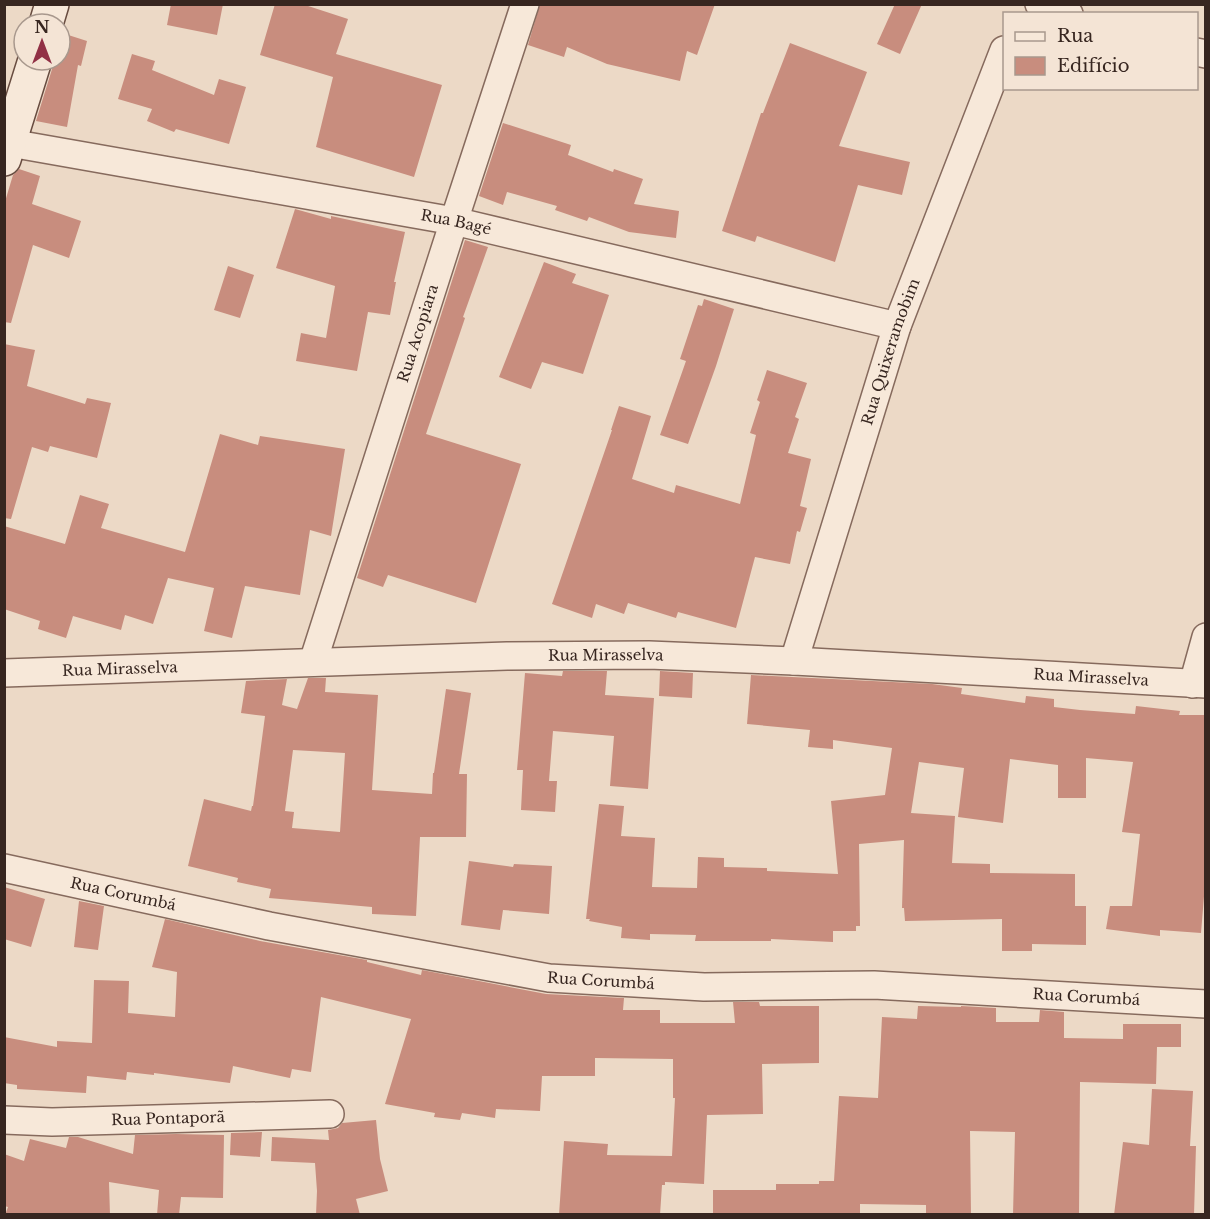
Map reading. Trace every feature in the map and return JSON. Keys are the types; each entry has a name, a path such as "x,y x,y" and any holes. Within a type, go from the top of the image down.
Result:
{"street":[{"name":"Rua Acopiara","path":"313,662 525,4"},
{"path":"1039,4 1063,12"},
{"name":"Rua Quixeramobim","path":"794,661 897,326 1003,55"},
{"path":"7,151 31,72"},
{"name":"Rua Bagé","path":"7,151 454,221 897,326"},
{"path":"1199,684 1206,637"},
{"name":"Rua Mirasselva","path":"4,673 507,656 649,655 1199,684"},
{"name":"Rua Corumbá","path":"4,868 269,926 549,978 705,987 874,985 1206,1004"},
{"name":"Rua Pontaporã","path":"4,1120 52,1122 330,1114"}],"building":[{"path":"171,4 223,4 217,35 167,25"},
{"path":"275,4 302,4 348,19 336,54 442,85 414,177 316,147 333,77 260,55"},
{"path":"540,4 715,4 697,55 687,51 680,81 607,64 567,47 564,57 528,45"},
{"path":"895,4 922,4 900,54 877,44"},
{"path":"72,36 87,41 81,66 78,65 67,127 36,121 51,72 72,72"},
{"path":"790,43 867,72 839,146 910,162 902,195 858,185 835,262 757,236 755,242 722,231 761,113 763,113"},
{"path":"132,54 155,61 152,70 214,95 219,79 246,87 229,144 176,129 174,132 147,121 152,109 118,99"},
{"path":"503,123 571,145 568,155 613,172 614,169 643,179 634,204 679,211 676,238 629,232 589,217 587,221 555,210 557,206 507,192 503,205 479,196"},
{"path":"19,169 40,176 32,204 81,221 69,258 33,245 11,323 4,322 4,205 13,175"},
{"path":"295,209 331,219 331,216 405,232 394,282 396,282 390,315 368,312 357,371 296,361 301,333 326,338 335,286 276,268"},
{"path":"465,240 488,247 426,434 521,464 476,603 388,575 383,587 357,578"},
{"path":"544,262 576,274 572,283 609,295 583,374 542,362 531,389 499,377"},
{"path":"228,266 254,275 240,318 214,310"},
{"path":"704,299 734,309 688,444 660,435 686,361 680,359 698,305 702,306"},
{"path":"4,344 35,350 27,386 85,404 87,398 111,403 97,458 50,446 48,452 32,447 11,519 4,518"},
{"path":"767,370 807,383 795,417 799,419 788,453 811,459 800,506 807,508 800,532 797,531 790,564 755,557 736,628 678,612 676,618 628,603 624,614 596,604 592,618 552,604 619,406 651,416 632,479 674,493 676,485 740,504 756,435 750,433 760,402 757,400"},
{"path":"220,434 258,445 260,436 345,449 331,536 310,530 300,595 245,586 232,638 204,631 214,588 168,578 153,624 125,615 121,630 73,616 66,638 38,629 40,621 4,609 4,526 65,544 80,495 109,504 101,528 185,552"},
{"path":"563,671 607,671 605,695 654,698 648,789 610,786 614,736 553,731 549,781 557,781 555,812 521,810 523,770 517,770 525,673 562,676"},
{"path":"660,671 693,673 692,698 659,696"},
{"path":"751,675 932,684 962,688 961,694 1025,703 1026,696 1054,699 1054,707 1080,710 1135,714 1136,706 1180,711 1179,715 1206,715 1206,872 1201,933 1160,930 1160,936 1106,929 1110,906 1132,906 1140,834 1122,832 1133,762 1086,758 1086,798 1058,798 1058,765 1010,759 1003,823 958,817 964,768 919,762 911,813 955,816 952,863 990,864 990,873 1075,874 1075,906 1086,906 1086,945 1032,944 1032,951 1002,951 1002,919 905,921 904,908 902,908 904,840 859,844 860,926 856,926 856,931 833,931 833,942 771,939 771,941 695,941 696,935 650,934 650,940 621,938 622,927 586,919 599,804 624,806 621,836 655,838 652,887 697,888 698,857 724,858 724,867 838,874 831,801 885,795 892,748 833,740 833,749 808,747 810,730 747,724"},
{"path":"308,678 326,678 325,692 378,695 372,790 432,794 446,689 471,693 459,774 467,774 466,837 420,837 416,916 372,914 372,907 269,898 271,889 237,882 238,878 188,866 204,799 251,811 253,806 265,716 241,713 246,681 287,679 282,705 297,709","holes":["293,750 345,753 340,832 292,828 294,812 285,811"]},
{"path":"469,861 513,867 514,864 552,866 549,914 503,910 500,930 461,925"},
{"path":"4,887 45,899 31,947 4,939"},
{"path":"79,901 104,906 98,950 74,947"},
{"path":"165,919 260,941 367,960 367,962 421,975 422,970 546,994 624,998 623,1010 660,1010 660,1023 735,1023 733,1002 759,1002 760,1006 819,1006 819,1063 762,1064 763,1114 707,1115 704,1184 665,1182 665,1185 662,1185 660,1215 559,1215 564,1141 608,1144 607,1155 672,1156 675,1098 673,1098 673,1059 595,1058 595,1076 542,1076 540,1111 496,1109 495,1118 462,1113 460,1120 434,1117 435,1113 385,1104 411,1019 321,997 311,1072 292,1069 290,1078 233,1066 230,1083 154,1073 154,1075 127,1072 126,1080 87,1076 86,1093 17,1089 17,1085 4,1083 4,1037 57,1047 57,1041 92,1043 94,980 129,981 128,1013 175,1017 177,972 152,967"},
{"path":"918,1006 996,1008 996,1022 1039,1022 1040,1010 1064,1012 1064,1038 1123,1039 1123,1024 1181,1024 1181,1047 1157,1047 1156,1084 1080,1082 1079,1215 1013,1215 1015,1132 970,1131 971,1215 926,1215 926,1205 860,1204 860,1215 713,1215 713,1190 776,1190 776,1184 819,1184 819,1181 834,1181 839,1096 878,1098 882,1017 917,1019"},
{"path":"1152,1089 1193,1091 1190,1146 1196,1146 1194,1215 1114,1215 1123,1142 1149,1145"},
{"path":"376,1120 380,1159 388,1191 356,1199 360,1215 316,1215 315,1163 271,1161 272,1137 329,1140 328,1130 338,1128 342,1123"},
{"path":"262,1132 260,1157 230,1155 231,1133"},
{"path":"135,1135 224,1135 223,1198 181,1197 179,1215 157,1215 159,1190 109,1182 110,1215 5,1215 8,1207 4,1206 4,1154 24,1161 30,1139 66,1148 69,1137 78,1137 133,1154"}]}
